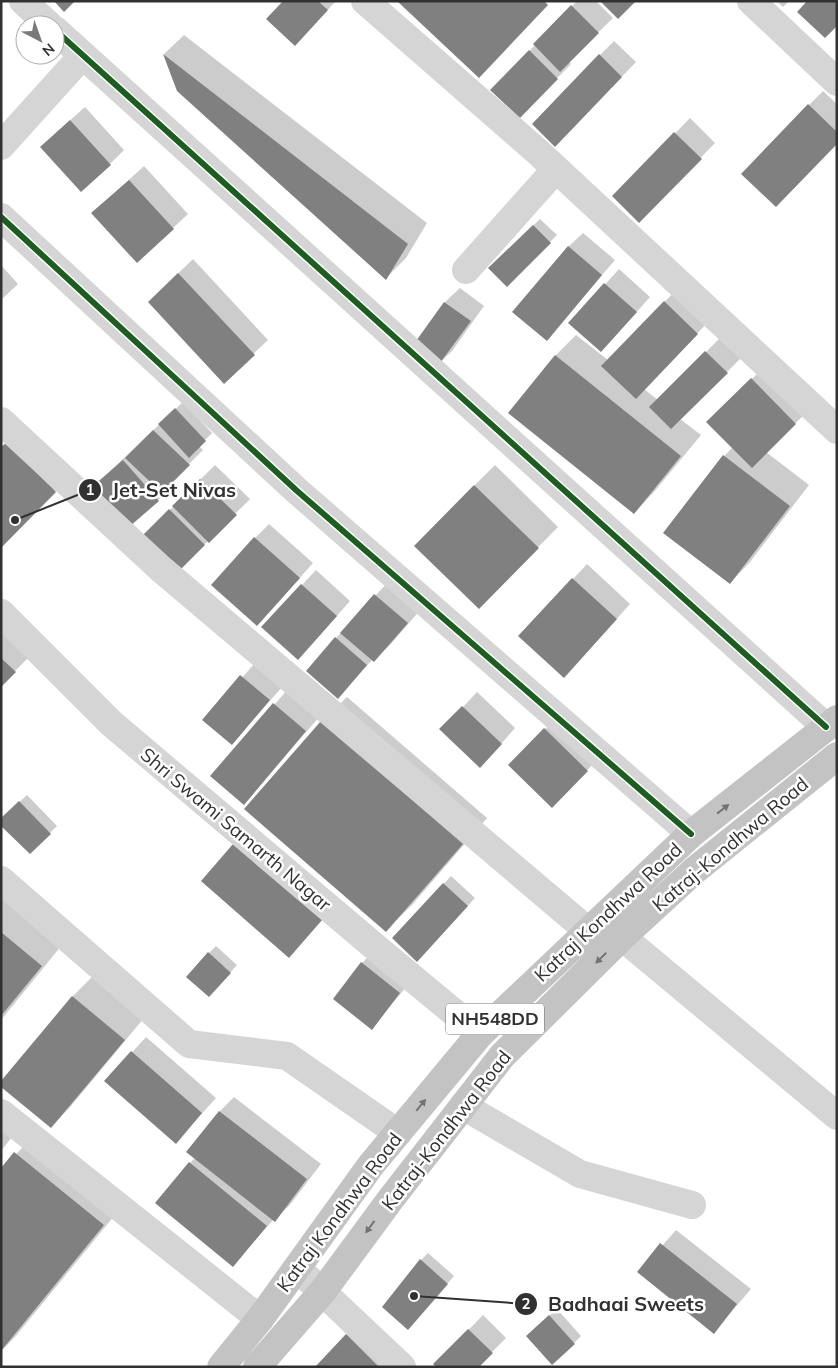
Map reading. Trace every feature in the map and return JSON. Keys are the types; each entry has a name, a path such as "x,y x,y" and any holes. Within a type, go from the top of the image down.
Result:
{"highway":[{"name":"Katraj Kondhwa Road","path":"221,1367 260,1318 371,1165 480,1034 587,930 691,834 832,723"},
{"name":"Katraj-Kondhwa Road","path":"257,1367 323,1291 390,1200 502,1056 622,937 695,870 837,756"}],"street":[{"path":"23,1 38,15"},
{"path":"365,1 556,169 837,430"},
{"path":"751,1 837,82"},
{"path":"65,39 832,723"},
{"path":"1,146 83,55"},
{"path":"466,270 556,169"},
{"path":"1,217 296,490 691,834"},
{"path":"1,421 161,569 587,930"},
{"name":"Shri Swami Samarth Nagar","path":"1,613 111,723 480,1034"},
{"path":"1,880 190,1044 287,1056 398,1133"},
{"path":"622,937 837,1116"},
{"path":"463,1106 580,1174 692,1205"},
{"path":"1,1113 260,1318"},
{"path":"297,1268 402,1367"}],"building":[{"path":"54,1 75,1 64,12"},
{"path":"283,1 318,1 328,10 295,46 266,19"},
{"path":"397,1 544,1 548,5 479,78"},
{"path":"600,1 636,1 618,19"},
{"path":"807,1 837,1 837,26 825,38 797,12"},
{"path":"571,5 599,33 560,72 533,44"},
{"path":"529,50 558,79 520,118 490,90"},
{"path":"163,54 408,244 386,280 177,91"},
{"path":"599,54 622,77 555,147 532,124"},
{"path":"808,104 837,132 837,144 776,207 741,174"},
{"path":"70,120 111,165 81,192 40,147"},
{"path":"674,132 702,159 639,223 612,196"},
{"path":"129,180 174,229 137,263 91,213"},
{"path":"533,225 551,243 507,287 488,268"},
{"path":"568,246 602,275 547,341 512,312"},
{"path":"178,273 255,355 224,384 148,302"},
{"path":"604,283 637,312 601,352 568,323"},
{"path":"664,301 698,334 636,399 601,366"},
{"path":"444,302 471,321 437,367 411,348"},
{"path":"705,351 728,373 671,429 649,407"},
{"path":"555,355 681,456 634,514 508,413"},
{"path":"751,378 796,424 752,468 706,422"},
{"path":"175,408 206,441 189,458 158,424"},
{"path":"153,430 190,465 162,493 125,458"},
{"path":"6,443 56,492 1,548 1,447"},
{"path":"723,455 790,506 730,584 663,533"},
{"path":"123,460 159,501 129,527 93,486"},
{"path":"200,479 237,515 209,543 172,506"},
{"path":"474,485 539,548 479,609 414,546"},
{"path":"169,509 205,545 174,576 138,540"},
{"path":"254,537 300,578 257,626 211,585"},
{"path":"572,578 617,619 564,678 518,636"},
{"path":"301,584 337,616 298,660 261,627"},
{"path":"374,594 408,623 374,662 340,633"},
{"path":"335,637 367,665 338,699 306,671"},
{"path":"1,658 16,672 1,687"},
{"path":"240,675 270,700 232,745 202,720"},
{"path":"273,703 306,731 244,805 210,776"},
{"path":"462,706 502,744 480,768 439,729"},
{"path":"321,721 463,844 386,932 244,809"},
{"path":"544,728 588,771 552,808 508,765"},
{"path":"19,801 51,834 30,854 1,826 1,818"},
{"path":"233,844 322,920 289,958 201,881"},
{"path":"443,883 468,906 417,962 392,938"},
{"path":"1,932 42,966 1,1016"},
{"path":"208,952 231,973 209,997 186,977"},
{"path":"361,962 400,993 372,1030 333,999"},
{"path":"72,996 125,1040 51,1128 1,1087 1,1081"},
{"path":"131,1051 202,1113 176,1144 104,1081"},
{"path":"219,1111 307,1179 275,1222 186,1152"},
{"path":"14,1152 104,1225 1,1351 1,1168"},
{"path":"189,1162 267,1226 233,1267 155,1203"},
{"path":"660,1243 737,1304 714,1334 637,1272"},
{"path":"420,1259 448,1284 408,1330 382,1307"},
{"path":"549,1315 575,1344 552,1365 526,1336"},
{"path":"468,1329 493,1353 479,1367 436,1367 433,1364"},
{"path":"346,1334 379,1367 315,1367"}],"cycle path":[{"path":"65,39 826,727"},
{"path":"1,217 296,490 691,834"}],"place":[{"name":"Jet-Set Nivas","path":"15,520"},
{"name":"Badhaai Sweets","path":"414,1296"}]}
